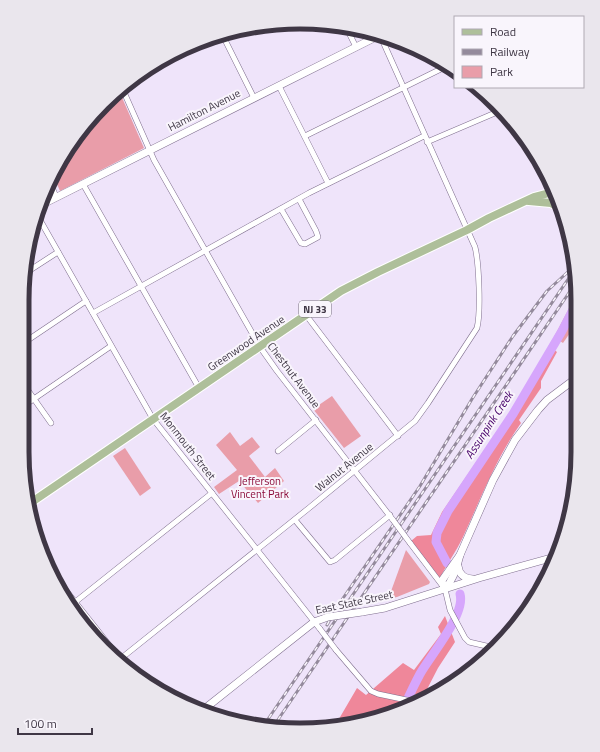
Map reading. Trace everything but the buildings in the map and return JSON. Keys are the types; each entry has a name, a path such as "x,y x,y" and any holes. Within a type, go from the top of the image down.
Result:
{"main road":[{"name":"Greenwood Avenue","path":"33,501 341,291 489,218 538,196 549,193"},
{"path":"526,201 548,202 554,205"}],"street":[{"path":"349,33 356,47"},
{"name":"Hamilton Avenue","path":"48,201 372,38"},
{"path":"225,40 254,98"},
{"name":"Walnut Avenue","path":"124,658 415,421 477,328 479,307 478,259 475,247 424,136 384,42"},
{"path":"305,136 442,69"},
{"path":"279,86 328,183"},
{"name":"Chestnut Avenue","path":"124,93 149,150 260,347 392,518 445,590"},
{"path":"427,142 496,112"},
{"path":"93,313 328,183 424,136"},
{"path":"83,184 199,388"},
{"path":"53,189 56,197"},
{"path":"281,209 301,243 305,244 318,236 299,199"},
{"name":"Monmouth Street","path":"41,221 153,419 336,650 369,689 374,692 408,700"},
{"path":"31,270 58,252"},
{"path":"29,339 86,301"},
{"path":"306,315 398,436"},
{"path":"29,402 112,346"},
{"path":"489,647 467,641 450,610 442,582 460,555 493,480 515,440 547,400 571,382"},
{"path":"29,392 51,423"},
{"path":"278,451 316,420"},
{"path":"75,602 212,493"},
{"path":"295,520 330,562 335,560 392,518"},
{"path":"445,590 452,580 458,566 460,555"},
{"name":"East State Street","path":"207,707 314,622 328,617 385,608 479,578 549,559"},
{"path":"458,566 459,572 464,577 469,579 479,578"}],"green space":[{"path":"121,96 144,148 60,191 56,182 65,164 96,121"},
{"path":"571,304 571,332 563,343 554,337"},
{"path":"332,396 361,436 344,448 313,409"},
{"name":"Jefferson Vincent Park","path":"230,432 240,446 252,437 260,447 249,456 265,477 275,468 284,481 258,503 239,481 219,494 214,487 237,470 216,445"},
{"path":"125,448 151,488 140,496 113,456"},
{"path":"406,550 430,582 429,584 397,597 368,604 373,599 390,594"}],"shaded area":[{"path":"549,346 557,352 541,381 541,388 519,420 521,423 496,464 463,537 439,580 411,541 417,536 431,535 442,512 516,404"},
{"path":"445,616 455,642 438,668 425,692 419,695 415,694 414,698 387,709 338,720 357,688 366,695 403,663 414,670 441,634 438,627"}],"waterway":[{"name":"Assunpink Creek","path":"447,563 436,542 437,533 448,511 513,414 571,314"},
{"name":"Assunpink Creek","path":"407,701 420,674 453,623 458,612 460,594"}],"railway":[{"path":"327,625 337,607 420,486 472,399 513,336 547,291 569,271"},
{"path":"267,721 570,277"},
{"path":"277,722 570,291"}]}
